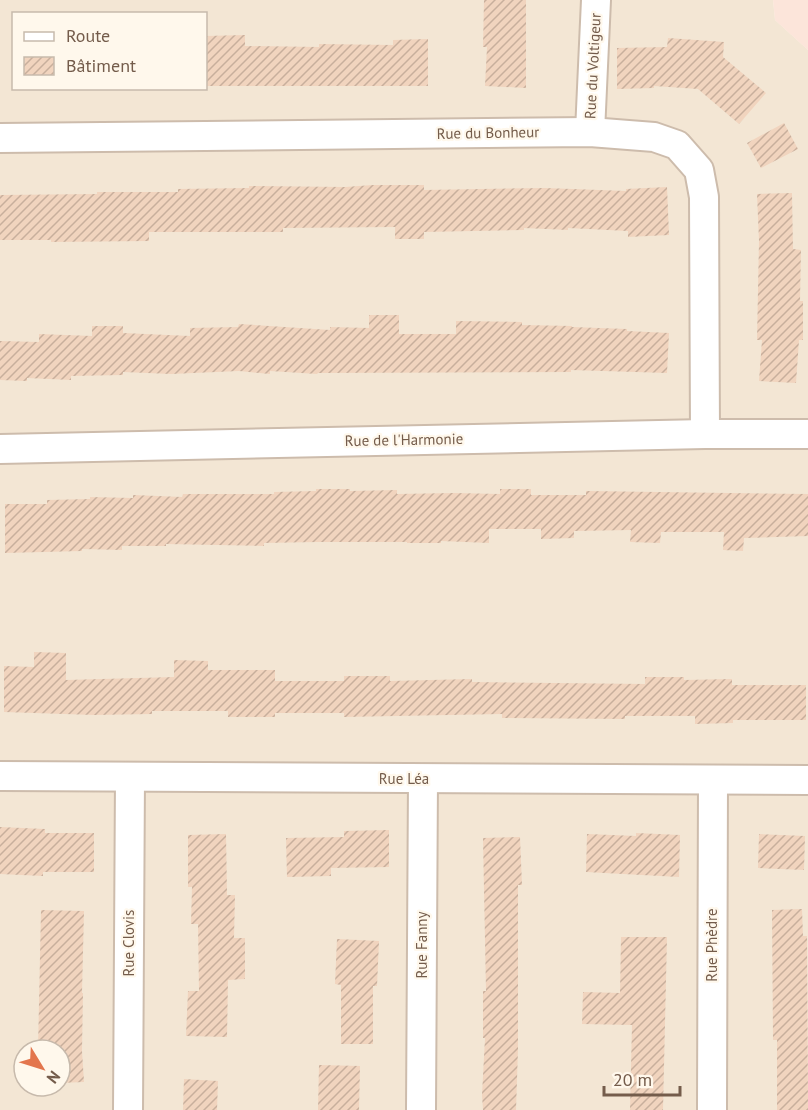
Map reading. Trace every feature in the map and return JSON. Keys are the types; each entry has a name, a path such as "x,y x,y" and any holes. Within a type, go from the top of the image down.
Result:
{"street":[{"name":"Rue du Voltigeur","path":"590,132 596,0"},
{"name":"Rue du Bonheur","path":"0,138 590,132 654,137 677,145 699,170 704,197 705,434"},
{"name":"Rue de l'Harmonie","path":"0,449 705,434 808,434"},
{"name":"Rue Léa","path":"0,776 808,780"},
{"name":"Rue Clovis","path":"128,1110 130,777"},
{"name":"Rue Fanny","path":"422,1110 423,779"},
{"name":"Rue Phèdre","path":"712,1110 713,781"}],"shaded area":[{"path":"0,0 773,0 775,20 808,50 808,1110 0,1110"},
{"path":"773,0 808,0 808,50 775,20"}],"building":[{"path":"484,0 526,0 526,88 485,86 487,47 483,47"},
{"path":"245,35 245,46 393,45 393,40 428,39 428,86 207,86 207,36"},
{"path":"668,38 724,42 723,57 766,93 739,124 698,89 654,86 654,88 617,89 617,48 667,47"},
{"path":"784,123 798,149 761,168 747,143"},
{"path":"424,185 424,190 545,188 626,191 626,189 667,187 669,235 628,237 628,231 524,228 524,230 424,232 424,239 395,239 395,227 283,228 283,232 149,232 149,241 0,240 0,195 178,192 178,189 249,188 249,186"},
{"path":"792,193 793,249 801,250 800,301 803,301 803,340 799,340 796,383 759,381 762,340 757,340 759,241 757,194"},
{"path":"369,315 399,315 399,334 456,334 456,321 522,322 522,325 669,333 667,373 571,370 571,372 317,374 270,371 270,374 239,371 171,374 123,372 123,375 71,376 71,380 27,378 27,381 0,380 0,341 39,342 39,334 92,336 92,326 123,326 123,333 190,336 190,328 238,327 239,324 330,330 330,327 369,328"},
{"path":"316,489 397,490 397,494 500,494 500,489 531,489 531,495 586,495 586,491 808,494 808,536 744,538 743,551 723,550 724,532 661,532 660,543 630,542 631,530 574,531 574,538 541,539 541,529 489,529 489,543 317,542 264,543 264,546 166,544 166,546 122,546 122,550 82,549 82,551 5,553 5,504 47,504 47,500 90,499 90,497 133,498 133,495 182,497 183,494 274,494 274,492 316,491"},
{"path":"34,652 66,653 66,680 174,677 174,660 208,661 208,670 275,670 275,681 344,681 344,676 390,676 390,681 472,679 472,682 645,684 645,677 684,677 684,680 732,679 732,685 806,685 806,720 733,720 733,723 695,724 695,716 625,716 625,719 502,718 502,714 344,717 344,713 275,713 275,717 228,717 228,711 152,711 152,714 94,715 4,712 4,666 34,667"},
{"path":"0,827 45,829 45,833 94,833 94,872 43,872 43,876 0,874"},
{"path":"389,830 389,867 331,868 331,876 287,877 286,838 344,837 344,831"},
{"path":"636,833 680,835 679,877 586,872 587,834 636,836"},
{"path":"226,834 227,895 235,895 234,938 245,938 245,979 228,980 227,1037 186,1036 188,991 199,991 198,924 191,924 192,887 188,887 188,835"},
{"path":"759,834 805,836 804,870 758,868"},
{"path":"520,837 522,885 518,885 516,1110 483,1110 485,1038 483,1038 483,991 486,991 483,838"},
{"path":"802,909 803,936 807,936 808,1110 777,1110 777,1040 773,1040 772,910"},
{"path":"41,910 84,911 82,1051 84,1082 72,1082 72,1038 38,1038"},
{"path":"621,937 667,937 663,1110 630,1110 632,1025 582,1024 583,992 620,993"},
{"path":"337,939 379,941 377,986 373,986 373,1044 341,1044 341,985 335,984"},
{"path":"319,1065 360,1066 359,1110 318,1110"},
{"path":"184,1079 218,1081 217,1110 183,1110"}]}
